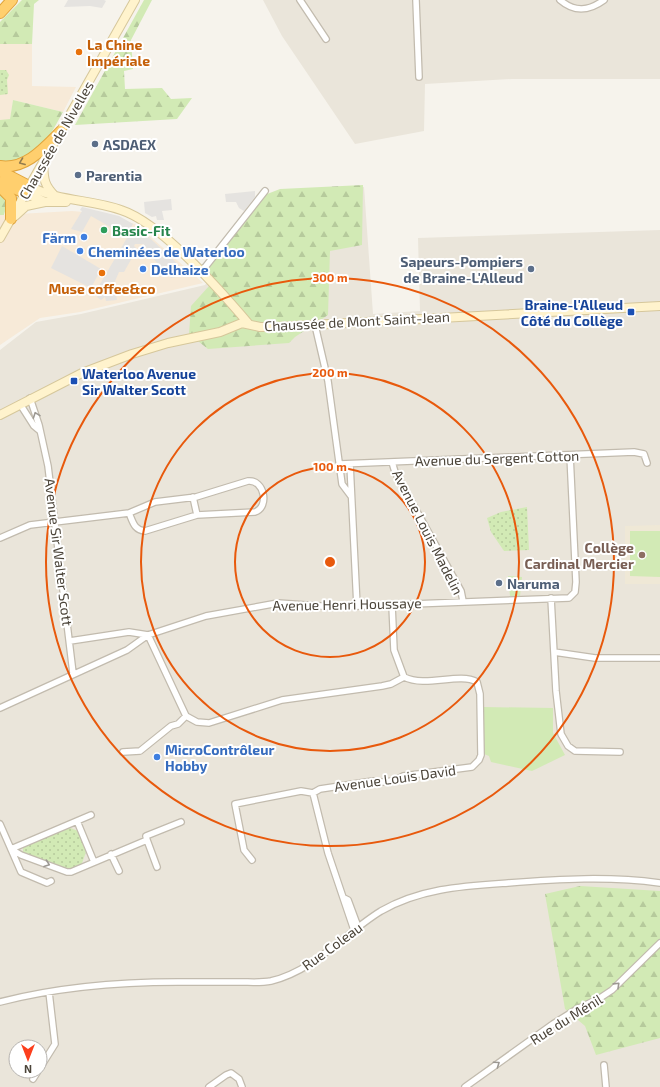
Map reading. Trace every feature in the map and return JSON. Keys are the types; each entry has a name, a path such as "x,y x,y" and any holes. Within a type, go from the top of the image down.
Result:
{"highway":[{"path":"0,13 12,0"},
{"path":"0,166 7,167 25,163 42,150 61,131"},
{"path":"0,171 27,190"},
{"path":"0,182 27,190"},
{"path":"0,187 11,198 11,219"}],"main road":[{"name":"Chaussée de Nivelles","path":"0,238 135,0"},
{"path":"43,162 45,183 47,188 57,198"},
{"path":"27,190 57,198 93,203 122,210 145,221 167,239 200,271 248,323"},
{"path":"27,190 45,202"},
{"path":"11,219 26,206 45,202 77,201"},
{"name":"Chaussée de Mont Saint-Jean","path":"0,415 30,398 82,373 132,354 168,343 220,332 237,324 248,323 260,327 314,325 660,306"}],"street":[{"path":"300,0 326,39"},
{"path":"416,0 419,77"},
{"path":"560,0 568,7 586,9 595,7 604,0"},
{"path":"200,271 206,266 265,190"},
{"path":"314,325 328,381 342,484 351,496"},
{"name":"Avenue Sir Walter Scott","path":"30,398 40,431 48,466 73,673"},
{"name":"Avenue Sir Walter Scott","path":"20,404 34,426 40,431"},
{"name":"Avenue du Sergent Cotton","path":"340,464 640,452 644,454 647,462"},
{"name":"Avenue Henri Houssaye","path":"0,708 73,673 127,650 148,635 206,616 278,603 335,607 569,598 575,592 570,455"},
{"name":"Avenue Louis Madelin","path":"392,462 395,472 461,591 463,601"},
{"path":"350,464 358,606"},
{"path":"0,538 30,525 129,513 158,501 194,497 248,481 256,481 261,487 264,502 257,512 197,515 145,531 134,526 129,513"},
{"path":"194,497 197,515"},
{"path":"551,598 561,734 571,749 580,751 620,752"},
{"path":"148,635 186,716 196,722 209,723 282,700 382,686 391,684 404,677 394,650 392,605"},
{"name":"Avenue Henri Houssaye","path":"70,641 129,632 148,635"},
{"path":"554,652 596,658 660,658"},
{"name":"Avenue Louis David","path":"313,794 320,789 373,781 381,783 396,780 403,776 472,766 480,760 480,694 477,682 465,679 416,682 404,677"},
{"path":"123,752 140,751 171,726 178,724 186,716"},
{"path":"252,860 244,850 235,804 301,791 313,794 326,846 344,898 348,900 356,929"},
{"path":"11,849 91,815"},
{"path":"77,821 94,862"},
{"path":"157,867 146,836 181,822"},
{"path":"0,824 21,872 47,883 51,881"},
{"path":"11,849 21,855 67,872 72,872 111,854 148,840"},
{"path":"111,854 119,871"},
{"name":"Rue Coleau","path":"0,1002 83,987 136,983 268,982 303,968 356,929 393,905 421,894 445,888 584,878 623,879 660,883"},
{"name":"Rue du Ménil","path":"465,1087 553,1024 612,990 660,943"},
{"path":"48,1055 55,1044 49,992"},
{"path":"604,1065 606,1087"},
{"path":"209,1087 231,1073 239,1079 242,1087"}],"shaded area":[{"path":"68,0 106,1 102,8 90,6 64,7"},
{"path":"263,0 660,0 660,79 512,79 425,84 424,131 355,144 282,36"},
{"path":"0,44 32,44 32,86 76,87 63,112 13,100 10,120 0,120"},
{"path":"364,187 373,314 420,311 418,238 660,230 660,1087 0,1087 0,350 36,322 81,314 205,285 279,197"},
{"path":"255,191 255,197 244,211 239,208 236,202 226,202 225,194"},
{"path":"171,199 172,210 162,211 164,220 157,220 156,216 152,217 145,213 144,202"},
{"path":"82,207 119,216 133,224 126,236 91,216 82,232 71,229 82,211 80,210"},
{"path":"72,211 107,214 137,225 203,283 80,312 40,318 0,345 0,215"},
{"path":"139,228 182,268 179,271 184,275 171,278 146,251 148,249 143,244 135,244 134,246 137,249 124,272 119,272 112,288 116,294 117,300 106,301 105,297 101,300 97,297 100,293 96,291 131,231 135,234"},
{"path":"62,246 101,269 91,288 51,268"},
{"name":"Collège Cardinal Mercier","path":"660,525 660,584 625,584 625,526"}],"green space":[{"path":"22,0 39,0 34,4 32,44 0,44 0,22"},
{"path":"144,0 152,0 131,40 133,69 124,71 125,89 162,88 171,99 192,98 177,119 75,125"},
{"path":"0,70 6,70 9,75 7,80 8,94 0,95"},
{"path":"13,100 63,112 47,139 31,157 22,162 0,164 0,120 10,119"},
{"path":"363,185 362,245 330,251 328,315 295,337 289,343 208,349 189,334 191,306 209,286 207,270 262,196 280,189"},
{"path":"0,193 7,204 4,215 0,215"},
{"path":"527,507 529,550 504,551 491,532 487,518 501,512"},
{"name":"Collège Cardinal Mercier","path":"630,531 660,531 660,577 630,576"},
{"path":"508,576 522,577 520,596 510,596"},
{"path":"483,707 553,708 553,733 565,755 532,771 491,762 489,756 484,754"},
{"path":"68,827 78,831 86,852 81,866 68,870 23,853 23,848"},
{"path":"580,886 660,891 660,1038 596,1055 585,1026 565,1009 545,894"}],"place":[{"name":"La Chine Impériale","path":"79,52"},
{"name":"ASDAEX","path":"95,144"},
{"name":"Parentia","path":"78,175"},
{"name":"Basic-Fit","path":"104,230"},
{"name":"Färm","path":"84,237"},
{"name":"Cheminées de Waterloo","path":"80,251"},
{"name":"Delhaize","path":"143,269"},
{"name":"Sapeurs-Pompiers de Braine-L'Alleud","path":"531,269"},
{"name":"Muse coffee&co","path":"102,273"},
{"name":"Braine-l'Alleud Côté du Collège","path":"631,312"},
{"name":"Waterloo Avenue Sir Walter Scott","path":"74,381"},
{"name":"Collège Cardinal Mercier","path":"642,555"},
{"name":"Naruma","path":"499,583"},
{"name":"MicroContrôleur Hobby","path":"157,757"}]}
